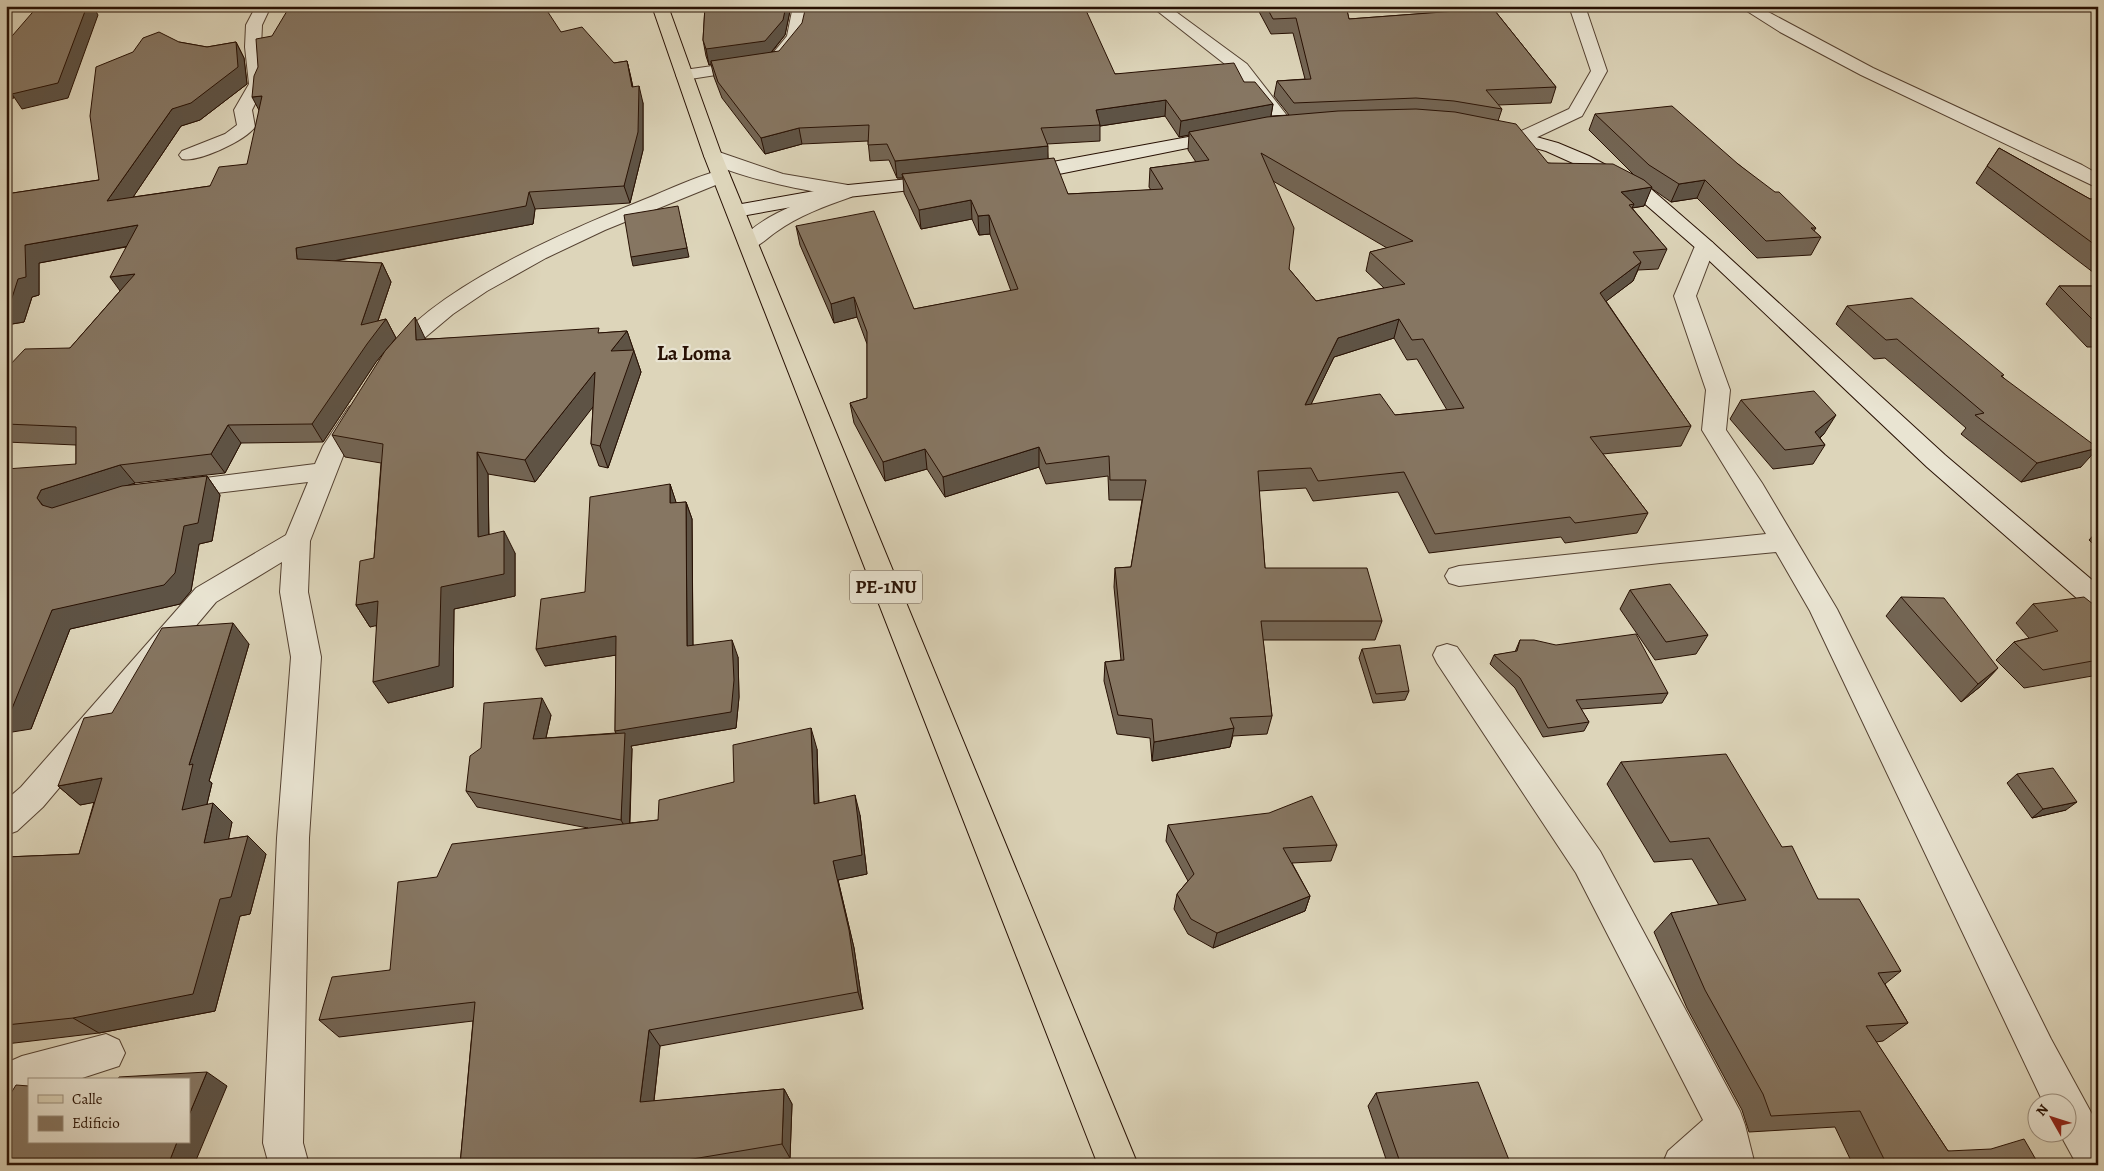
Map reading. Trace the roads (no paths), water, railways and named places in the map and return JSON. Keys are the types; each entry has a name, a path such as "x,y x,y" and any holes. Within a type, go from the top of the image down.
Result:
{"main road":[{"name":"PE-1NU","path":"660,6 717,166 1118,1165"}],"street":[{"path":"188,155 231,138 246,127 243,110 257,84 253,47 254,25 264,6"},
{"path":"684,74 774,62 795,37 801,6"},
{"path":"1005,175 1044,172 1254,130 1296,126 1241,68 1158,6"},
{"path":"1523,138 1576,112 1599,71 1578,6"},
{"path":"1746,6 1787,31 1915,96 2075,169 2098,182"},
{"path":"1475,127 1552,147 1614,175 1644,194 1705,246 1936,461 2098,601"},
{"path":"281,1157 293,838 306,657 294,592 297,541 334,446 413,334 453,304 522,261 586,229 717,166 812,187 848,191"},
{"path":"736,211 848,191 956,180"},
{"path":"749,243 768,226 783,218 848,191"},
{"path":"1705,246 1684,296 1712,365 1718,390 1714,430 1753,489 1823,608 2033,1044 2060,1094"},
{"path":"154,492 325,471"},
{"path":"6,821 32,796 206,595 297,541"},
{"path":"1459,576 1660,553 1784,542"},
{"path":"1447,655 1588,862 1726,1125 1734,1165"},
{"path":"6,1083 22,1075 106,1053"},
{"path":"2076,1123 2098,1164"},
{"path":"1682,1165 1726,1125"}],"district":[{"name":"La Loma","path":"694,353"}]}
